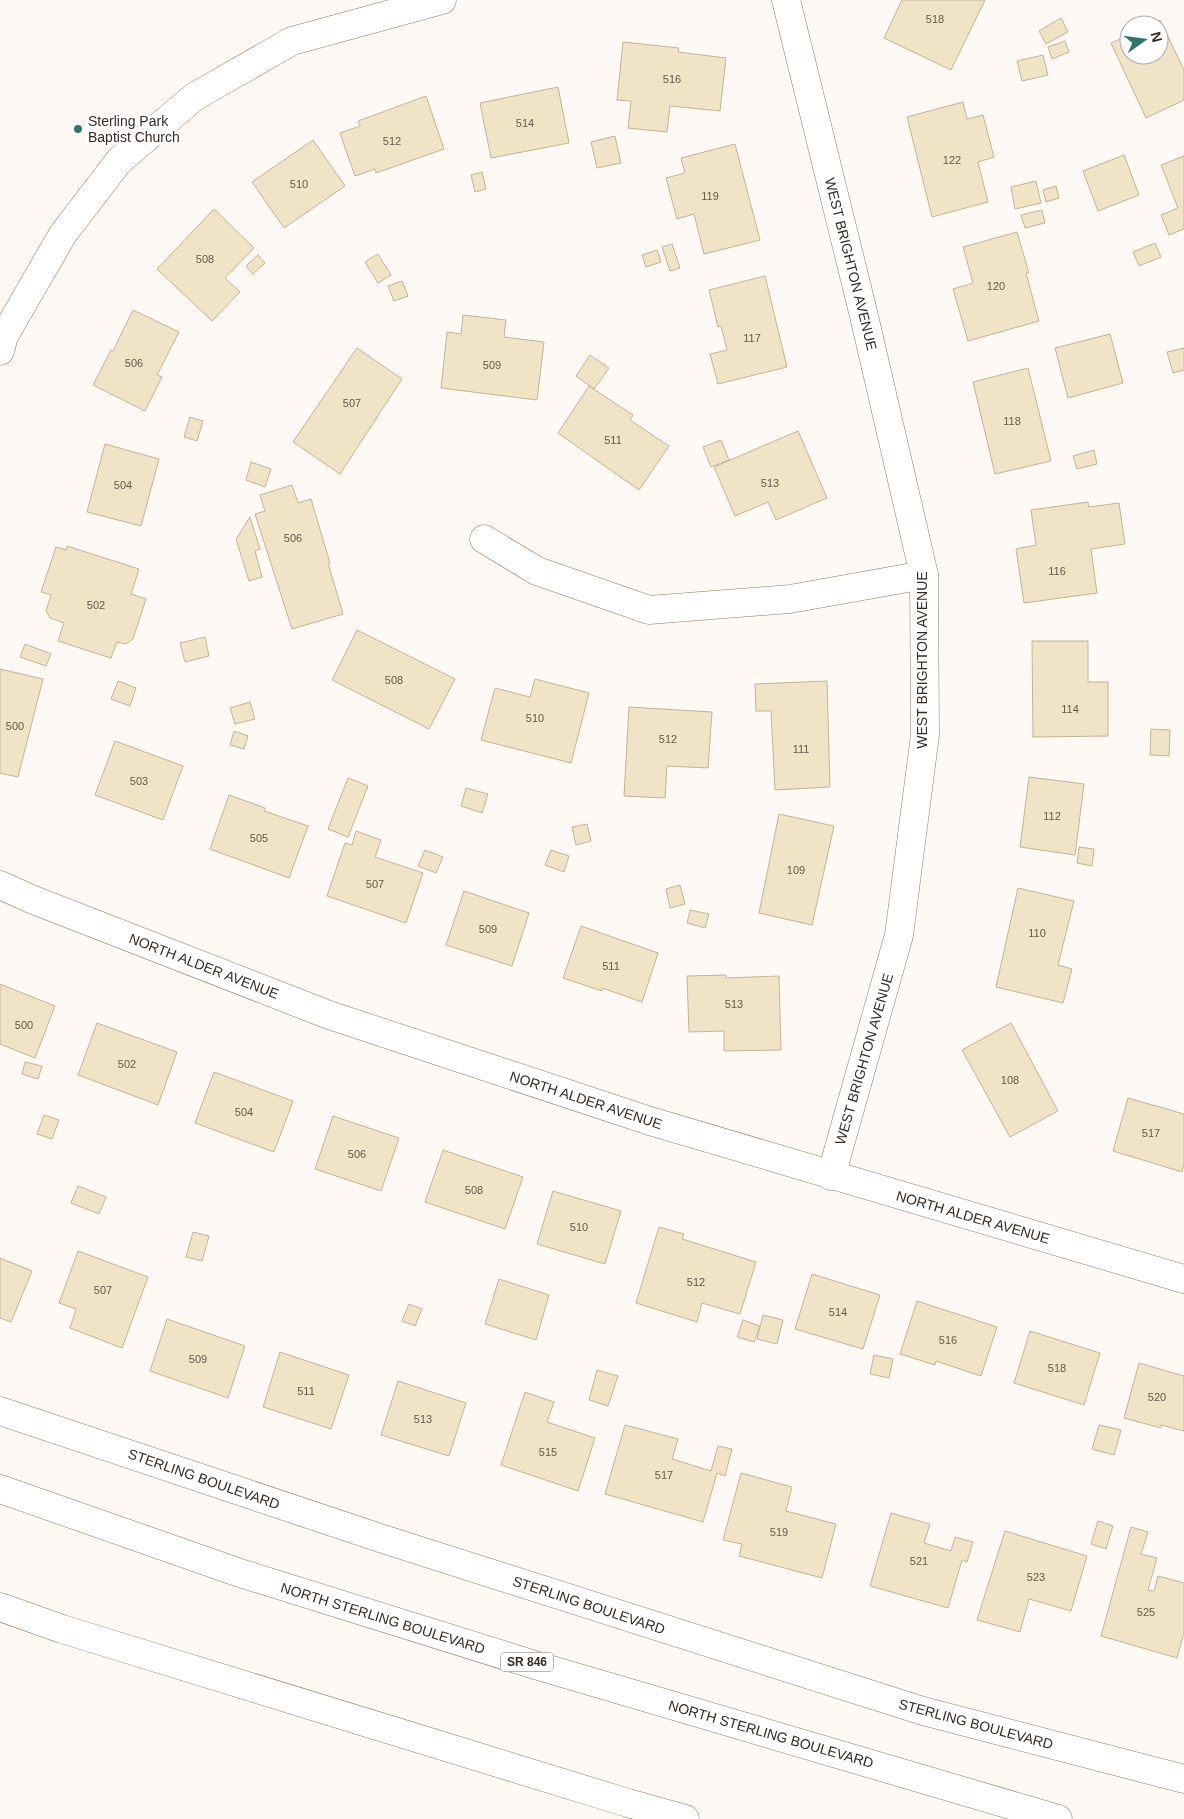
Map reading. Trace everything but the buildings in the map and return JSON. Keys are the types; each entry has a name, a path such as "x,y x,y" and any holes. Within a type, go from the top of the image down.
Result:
{"street":[{"path":"0,351 4,336 63,234 119,161 194,97 292,41 442,0"},
{"name":"WEST BRIGHTON AVENUE","path":"786,0 862,307 924,575 925,735 899,935 832,1176"},
{"path":"484,539 537,571 649,610 790,600 924,575"},
{"name":"NORTH ALDER AVENUE","path":"0,885 30,899 329,1015 650,1121 1184,1279"},
{"name":"STERLING BOULEVARD","path":"0,1411 383,1539 923,1711 1184,1779"},
{"name":"NORTH STERLING BOULEVARD","path":"0,1489 240,1573 535,1665 1058,1819"},
{"path":"0,1607 72,1632 685,1819"}],"place":[{"name":"Sterling Park Baptist Church","path":"78,129"}]}
